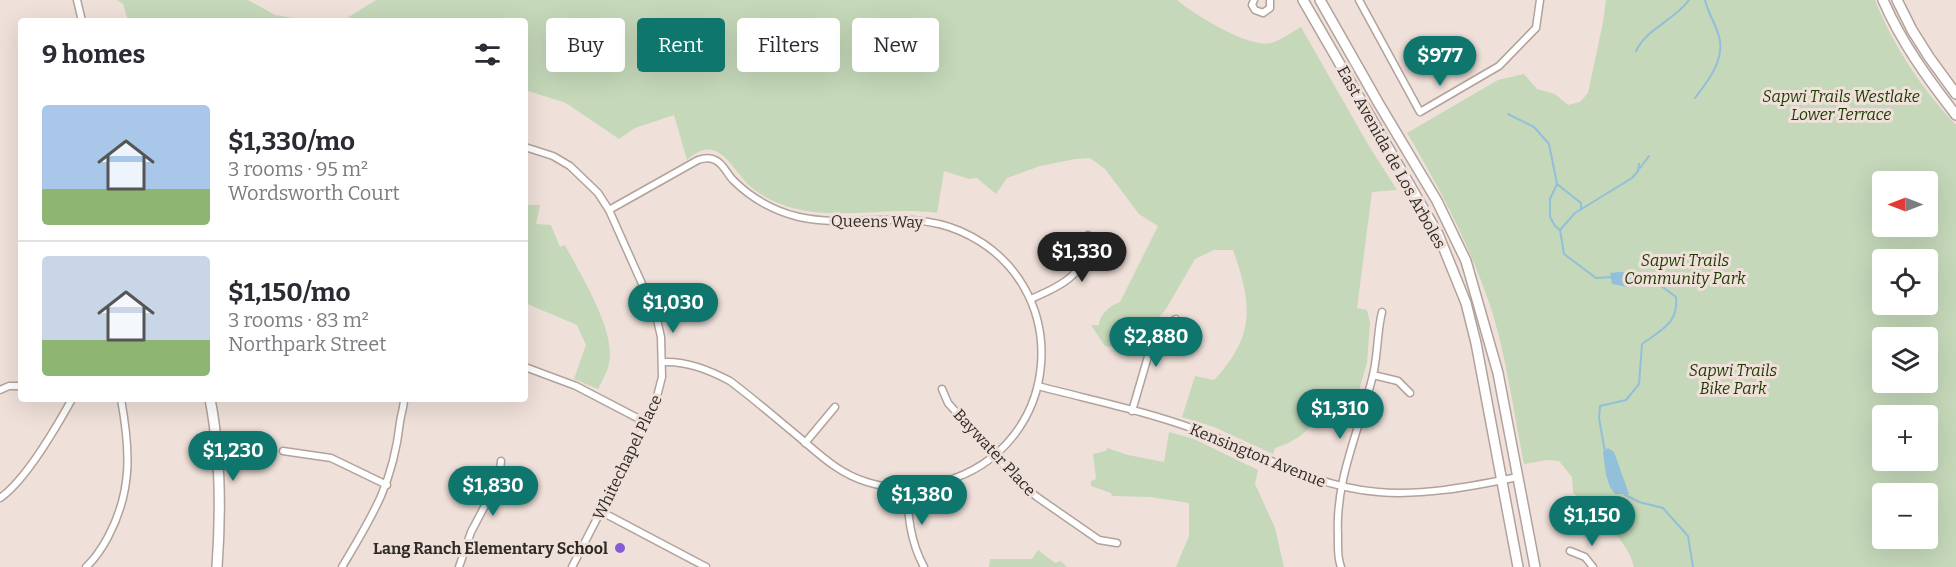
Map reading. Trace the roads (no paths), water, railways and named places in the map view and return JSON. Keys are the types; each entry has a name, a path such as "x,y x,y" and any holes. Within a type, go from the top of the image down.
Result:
{"main road":[{"name":"East Avenida de Los Arboles","path":"1303,0 1438,234 1466,303 1476,343 1518,567"},
{"name":"East Avenida de Los Arboles","path":"1320,0 1437,201 1466,261 1498,373 1535,567"},
{"path":"1883,0 1892,22 1956,115"},
{"path":"1897,0 1929,57 1954,88"},
{"path":"210,402 219,471 220,524 217,567"}],"street":[{"path":"77,0 82,18"},
{"path":"1251,2 1255,10 1263,14 1270,8 1270,0"},
{"path":"1359,0 1420,112 1499,66 1536,28 1540,0"},
{"path":"81,12 85,18"},
{"name":"Whitechapel Place","path":"528,148 553,156 570,166 592,186 609,210 656,315 661,337 663,362 660,392 647,423 572,567"},
{"name":"Queens Way","path":"609,210 698,160 710,158 720,163 732,179 752,196 792,215 824,220 919,219 960,231 982,243 1019,277 1031,299 1042,342 1042,364 1032,405 1011,440 975,469 933,485 907,488 869,483 854,477 829,464 730,381 697,366 663,362"},
{"path":"1031,299 1058,287 1078,271 1085,259 1088,235"},
{"path":"1341,567 1338,556 1337,516 1353,439 1373,375 1382,312"},
{"path":"1132,411 1154,336 1162,327 1176,320"},
{"path":"528,368 587,391 647,423"},
{"path":"1373,375 1398,381 1410,393"},
{"path":"0,390 9,386 18,386"},
{"name":"Kensington Avenue","path":"1038,386 1195,429 1286,469 1342,486 1377,492 1419,493 1518,477"},
{"name":"Baywater Place","path":"942,389 948,403 1019,482 1036,497 1099,540 1117,543"},
{"path":"0,498 15,484 55,430 70,402"},
{"path":"89,566 113,527 126,489 129,451 121,402"},
{"path":"342,567 375,511 387,485 397,446 404,402"},
{"path":"805,443 836,407"},
{"path":"283,451 331,458 387,485"},
{"path":"459,567 471,532 499,479 501,461"},
{"path":"907,488 908,517 913,543 924,567"},
{"path":"600,511 706,567"},
{"path":"1570,551 1585,557 1593,567"}],"water":[{"path":"1610,273 1639,275 1639,283 1628,287 1612,284"},
{"path":"1608,448 1614,452 1629,494 1615,494 1610,487 1603,452"}],"waterway":[{"path":"1636,51 1647,36 1689,0"},
{"path":"1695,98 1713,72 1720,49 1719,36 1705,0"},
{"path":"1508,114 1534,127 1549,144 1557,184 1550,199 1550,217 1560,230"},
{"path":"1640,168 1649,156"},
{"path":"1612,277 1596,278 1564,254 1560,230 1575,213 1632,178 1638,171 1639,164"},
{"path":"1557,184 1581,203 1581,209"},
{"path":"1605,452 1599,418 1600,406 1626,400 1639,384 1642,344 1662,330 1672,320 1675,313 1676,297 1652,279 1639,277"},
{"path":"1624,494 1639,502 1663,508 1688,536 1693,567"}],"place":[{"name":"Lang Ranch Elementary School","path":"620,548"}],"park label":[{"name":"Sapwi Trails Westlake Lower Terrace","path":"1841,105"},
{"name":"Sapwi Trails Community Park","path":"1685,269"},
{"name":"Sapwi Trails Bike Park","path":"1733,379"}]}
